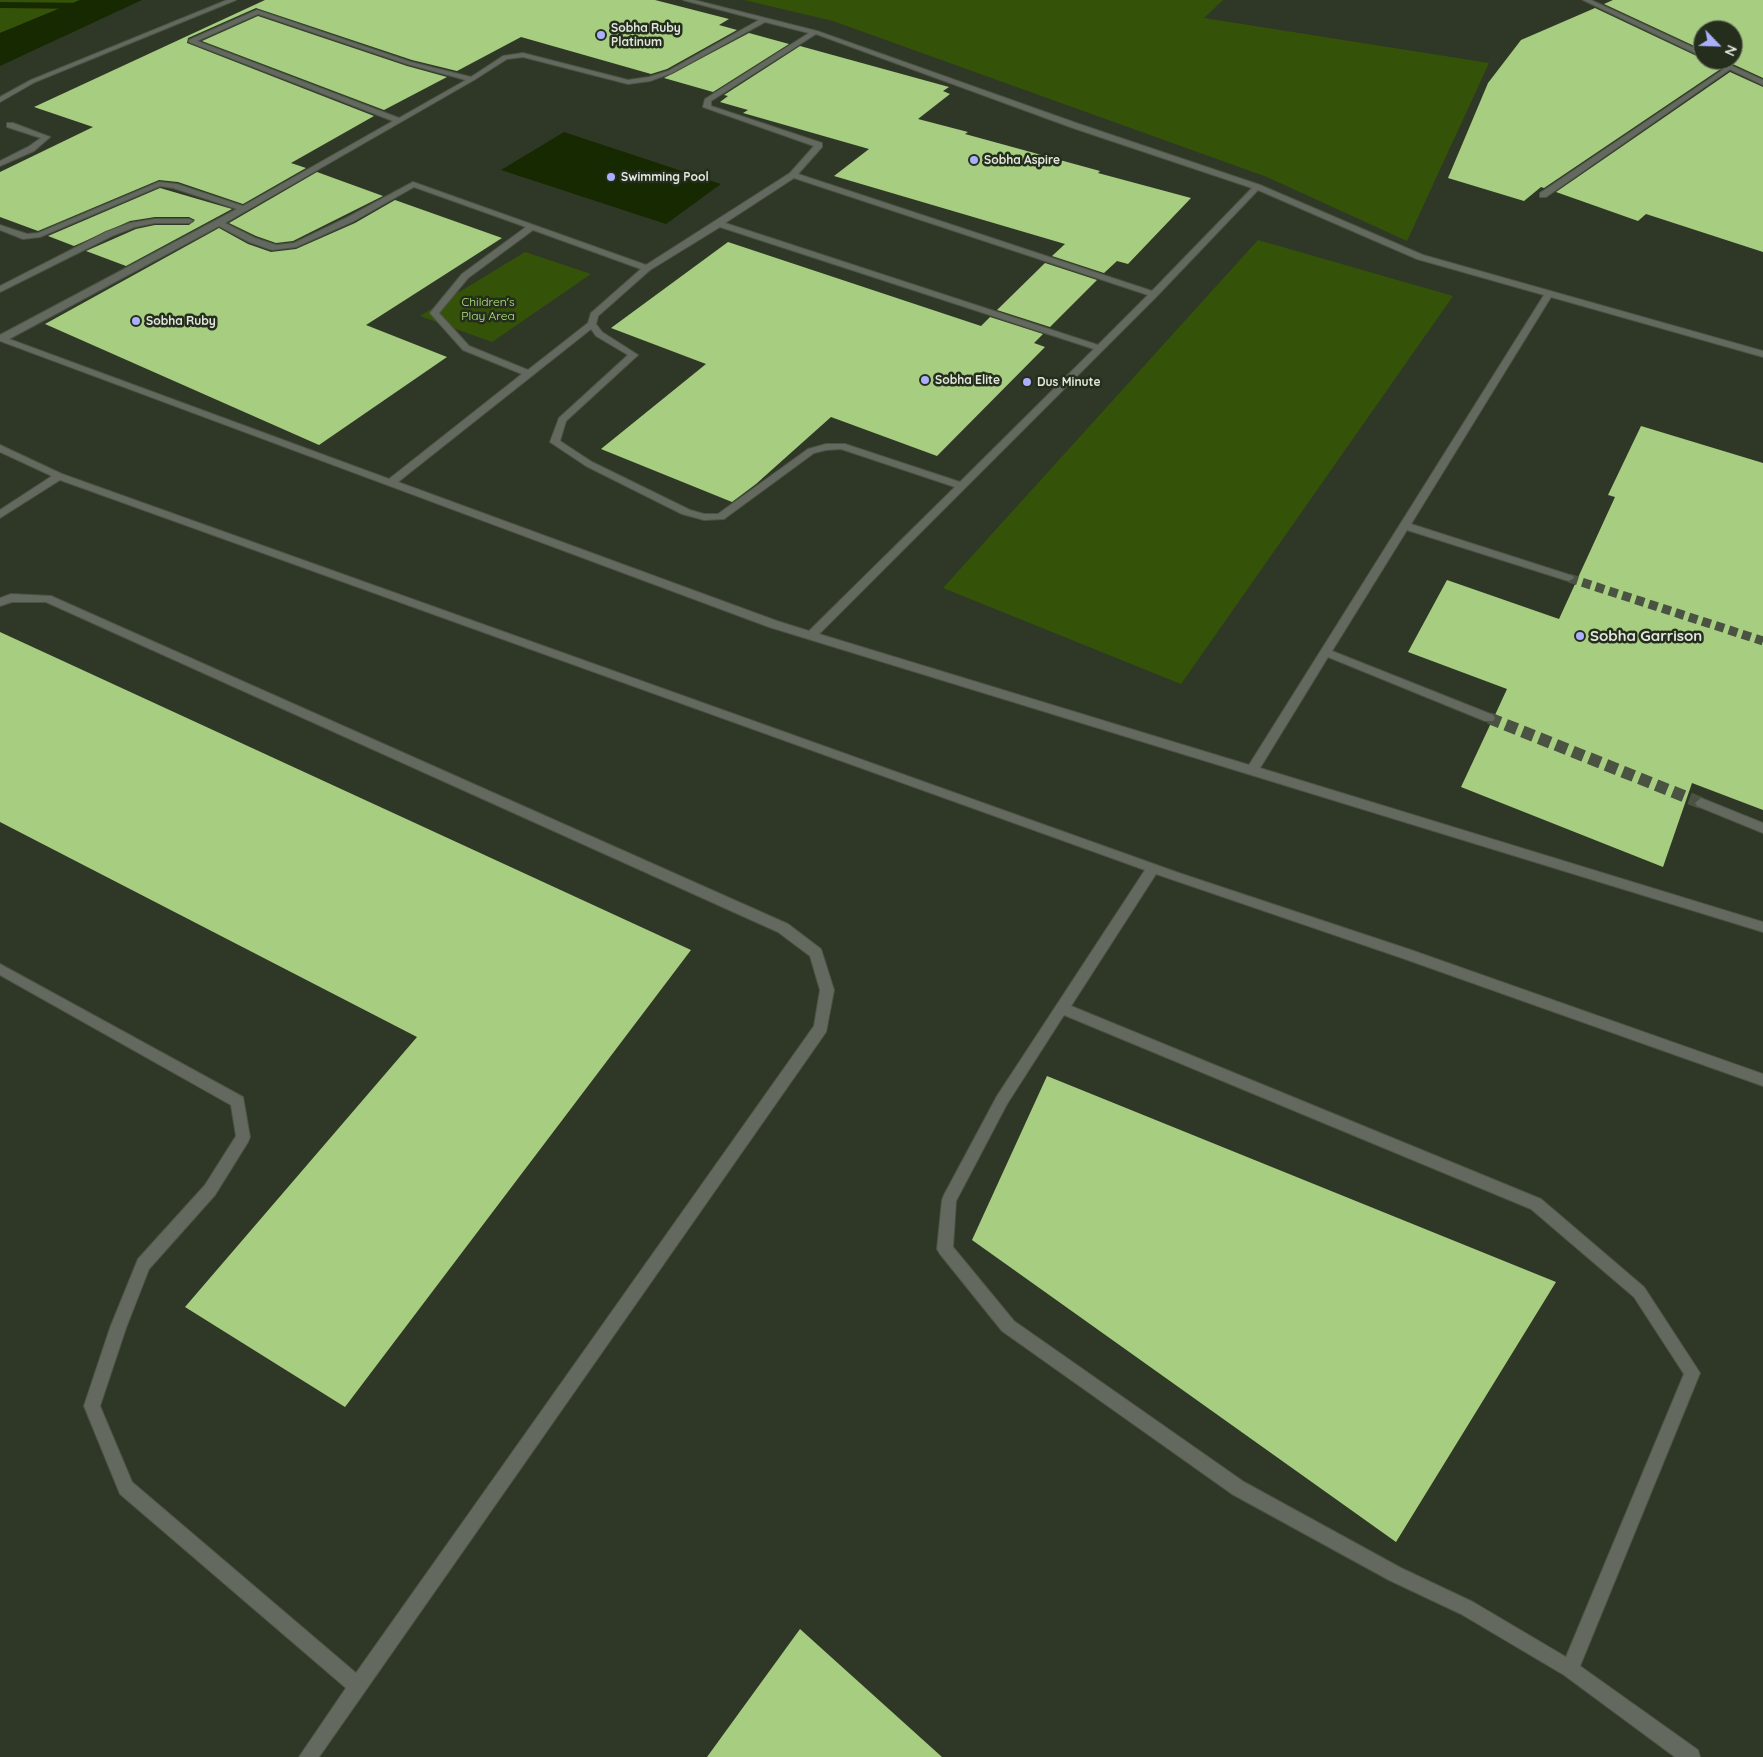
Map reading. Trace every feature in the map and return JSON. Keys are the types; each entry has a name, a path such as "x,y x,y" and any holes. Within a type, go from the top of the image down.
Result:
{"street":[{"path":"0,100 33,81 233,0"},
{"path":"686,0 815,32 1076,126 1257,187 1420,257 1763,354"},
{"path":"1586,0 1693,50"},
{"path":"398,120 192,41 257,12 410,62 472,79"},
{"path":"1,339 219,223 472,79 505,57 523,55 628,82 650,80 670,72 765,19"},
{"path":"390,483 592,324 594,315 647,268 719,224 793,175 818,145 715,110 707,106 707,100 815,32"},
{"path":"1543,195 1726,70"},
{"path":"1734,70 1763,83"},
{"path":"0,164 31,149 46,137 10,125"},
{"path":"793,175 1154,294"},
{"path":"0,227 26,236 40,235 159,184 174,186 244,209"},
{"path":"219,223 252,240 275,248 296,245 351,219 413,184 647,268"},
{"path":"811,636 1154,294 1257,187"},
{"path":"0,289 109,234 133,225 155,221 189,221"},
{"path":"719,224 1100,348"},
{"path":"529,374 466,348 434,313 465,276 532,227"},
{"path":"1252,771 1549,293"},
{"path":"592,324 599,334 634,355 562,420 555,442 588,464 686,512 704,517 720,517 811,451 826,447 842,446 961,486"},
{"path":"1,339 773,624 1763,927"},
{"path":"0,448 59,476 1153,868 1406,954 1763,1080"},
{"path":"0,515 59,476"},
{"path":"1404,525 1569,578"},
{"path":"0,602 11,598 47,598 783,928 816,953 827,990 821,1028 308,1757"},
{"path":"1325,652 1489,718"},
{"path":"1701,803 1763,828"},
{"path":"1153,868 1002,1100 949,1200 946,1249 1008,1326 1238,1488 1395,1574 1468,1608 1570,1669 1690,1757"},
{"path":"0,970 238,1101 243,1137 210,1190 143,1264 118,1328 92,1406 126,1488 358,1687"},
{"path":"1061,1008 1536,1204 1638,1292 1692,1373 1570,1669"}],"green space":[{"path":"0,0 80,0 0,33"},
{"path":"744,0 1223,0 1204,18 1489,63 1407,241 1267,177 833,21"},
{"path":"1258,240 1453,296 1181,684 943,588"},
{"name":"Children's Play Area","path":"525,252 591,274 492,342 420,316"}],"shaded area":[{"path":"80,0 142,0 0,66 0,33"},
{"name":"Swimming Pool","path":"564,132 721,184 666,224 501,170"}],"building":[{"path":"265,0 655,0 729,19 719,25 737,30 667,69 651,74 521,37 457,71 412,60 256,8 188,38 187,43 374,116 291,163 306,168 243,204 178,182 159,180 38,231 0,217 0,172 93,127 34,107"},
{"path":"1613,0 1763,0 1763,78 1743,69 1743,20 1693,20 1693,45 1604,4"},
{"path":"1595,8 1693,54 1693,70 1719,70 1544,188 1541,187 1524,201 1448,178 1488,83 1521,40"},
{"path":"258,16 407,66 447,77 384,110 202,41"},
{"path":"749,33 789,44 713,92 664,78"},
{"name":"Sobha Aspire","path":"800,46 949,87 943,91 950,94 918,119 968,132 965,134 1100,171 1098,173 1191,198 1128,264 1117,261 1104,273 1052,256 1065,244 834,176 869,149 743,113 748,110 720,102 728,96 724,95"},
{"path":"1730,72 1763,87 1763,252 1646,214 1638,221 1556,192"},
{"path":"317,172 383,196 293,241 276,243 229,223"},
{"path":"160,188 232,209 126,266 86,251 136,229 155,225 189,225 195,220 189,217 155,217 130,221 74,246 48,236"},
{"name":"Sobha Ruby","path":"395,200 502,238 366,325 447,357 319,445 45,324 219,228 248,244 271,252 296,249 355,223"},
{"name":"Sobha Elite","path":"728,242 981,326 990,317 1043,334 1034,343 1045,347 937,456 831,417 756,484 732,502 601,449 706,364 611,328"},
{"path":"1045,263 1097,280 1050,327 997,310"},
{"name":"Sobha Garrison","path":"1641,426 1763,463 1763,810 1692,783 1663,867 1461,787 1491,723 1497,719 1495,715 1507,689 1408,652 1447,580 1559,619 1615,497 1608,495"},
{"path":"0,632 691,950 345,1407 185,1307 417,1037 0,822"},
{"path":"1047,1076 1556,1282 1396,1542 972,1240"},
{"path":"800,1629 942,1757 707,1757"}],"waterway":[{"path":"0,5 89,6"}],"tunnel":[{"path":"1569,578 1763,641"},
{"path":"1489,718 1701,803"}],"place":[{"name":"Sobha Ruby Platinum","path":"601,35"},
{"name":"Sobha Aspire","path":"974,160"},
{"name":"Swimming Pool","path":"611,177"},
{"name":"Sobha Ruby","path":"136,321"},
{"name":"Sobha Elite","path":"925,380"},
{"name":"Dus Minute","path":"1027,382"},
{"name":"Sobha Garrison","path":"1580,636"}]}
